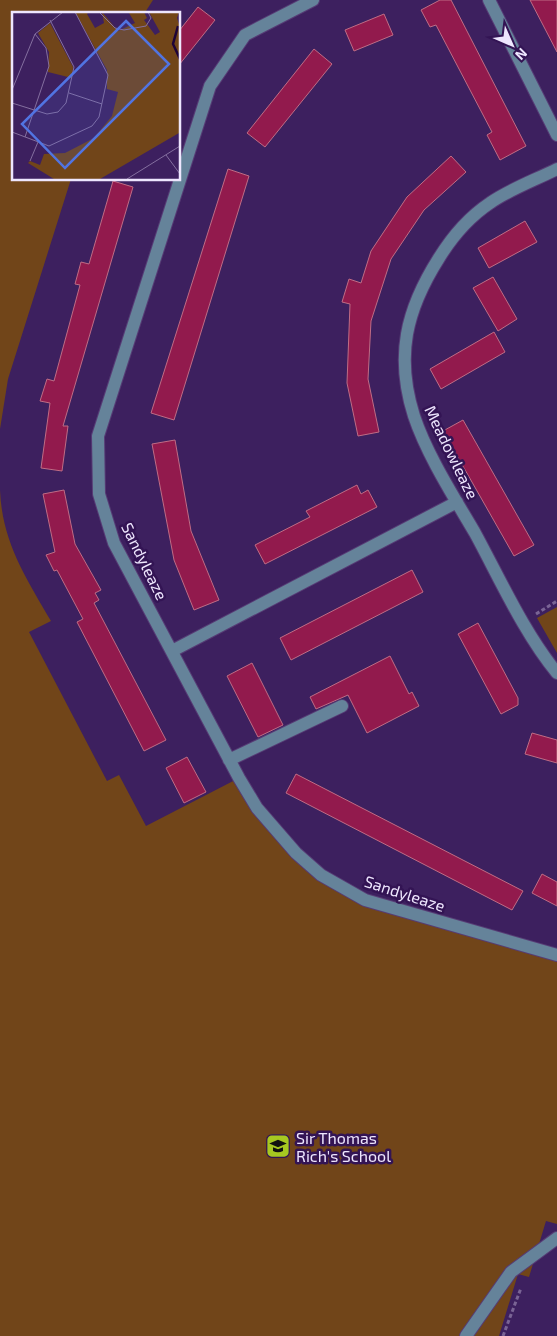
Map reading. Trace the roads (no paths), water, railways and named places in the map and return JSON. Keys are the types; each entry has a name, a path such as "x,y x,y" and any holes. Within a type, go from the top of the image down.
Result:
{"street":[{"name":"Sandyleaze","path":"180,180 210,86 245,35 313,0"},
{"path":"488,0 557,135"},
{"name":"Meadowleaze","path":"557,169 490,202 466,223 446,248 427,277 410,313 405,349 405,381 414,417 457,502 547,661 557,673"},
{"name":"Sandyleaze","path":"180,180 98,436 99,494 114,543 229,760 257,808 296,853 321,875 365,900 557,955"},
{"path":"172,651 457,502"},
{"path":"229,760 342,706"},
{"path":"466,1336 511,1272 557,1238"}],"place":[{"name":"Sir Thomas Rich's School","path":"278,1146"}]}
